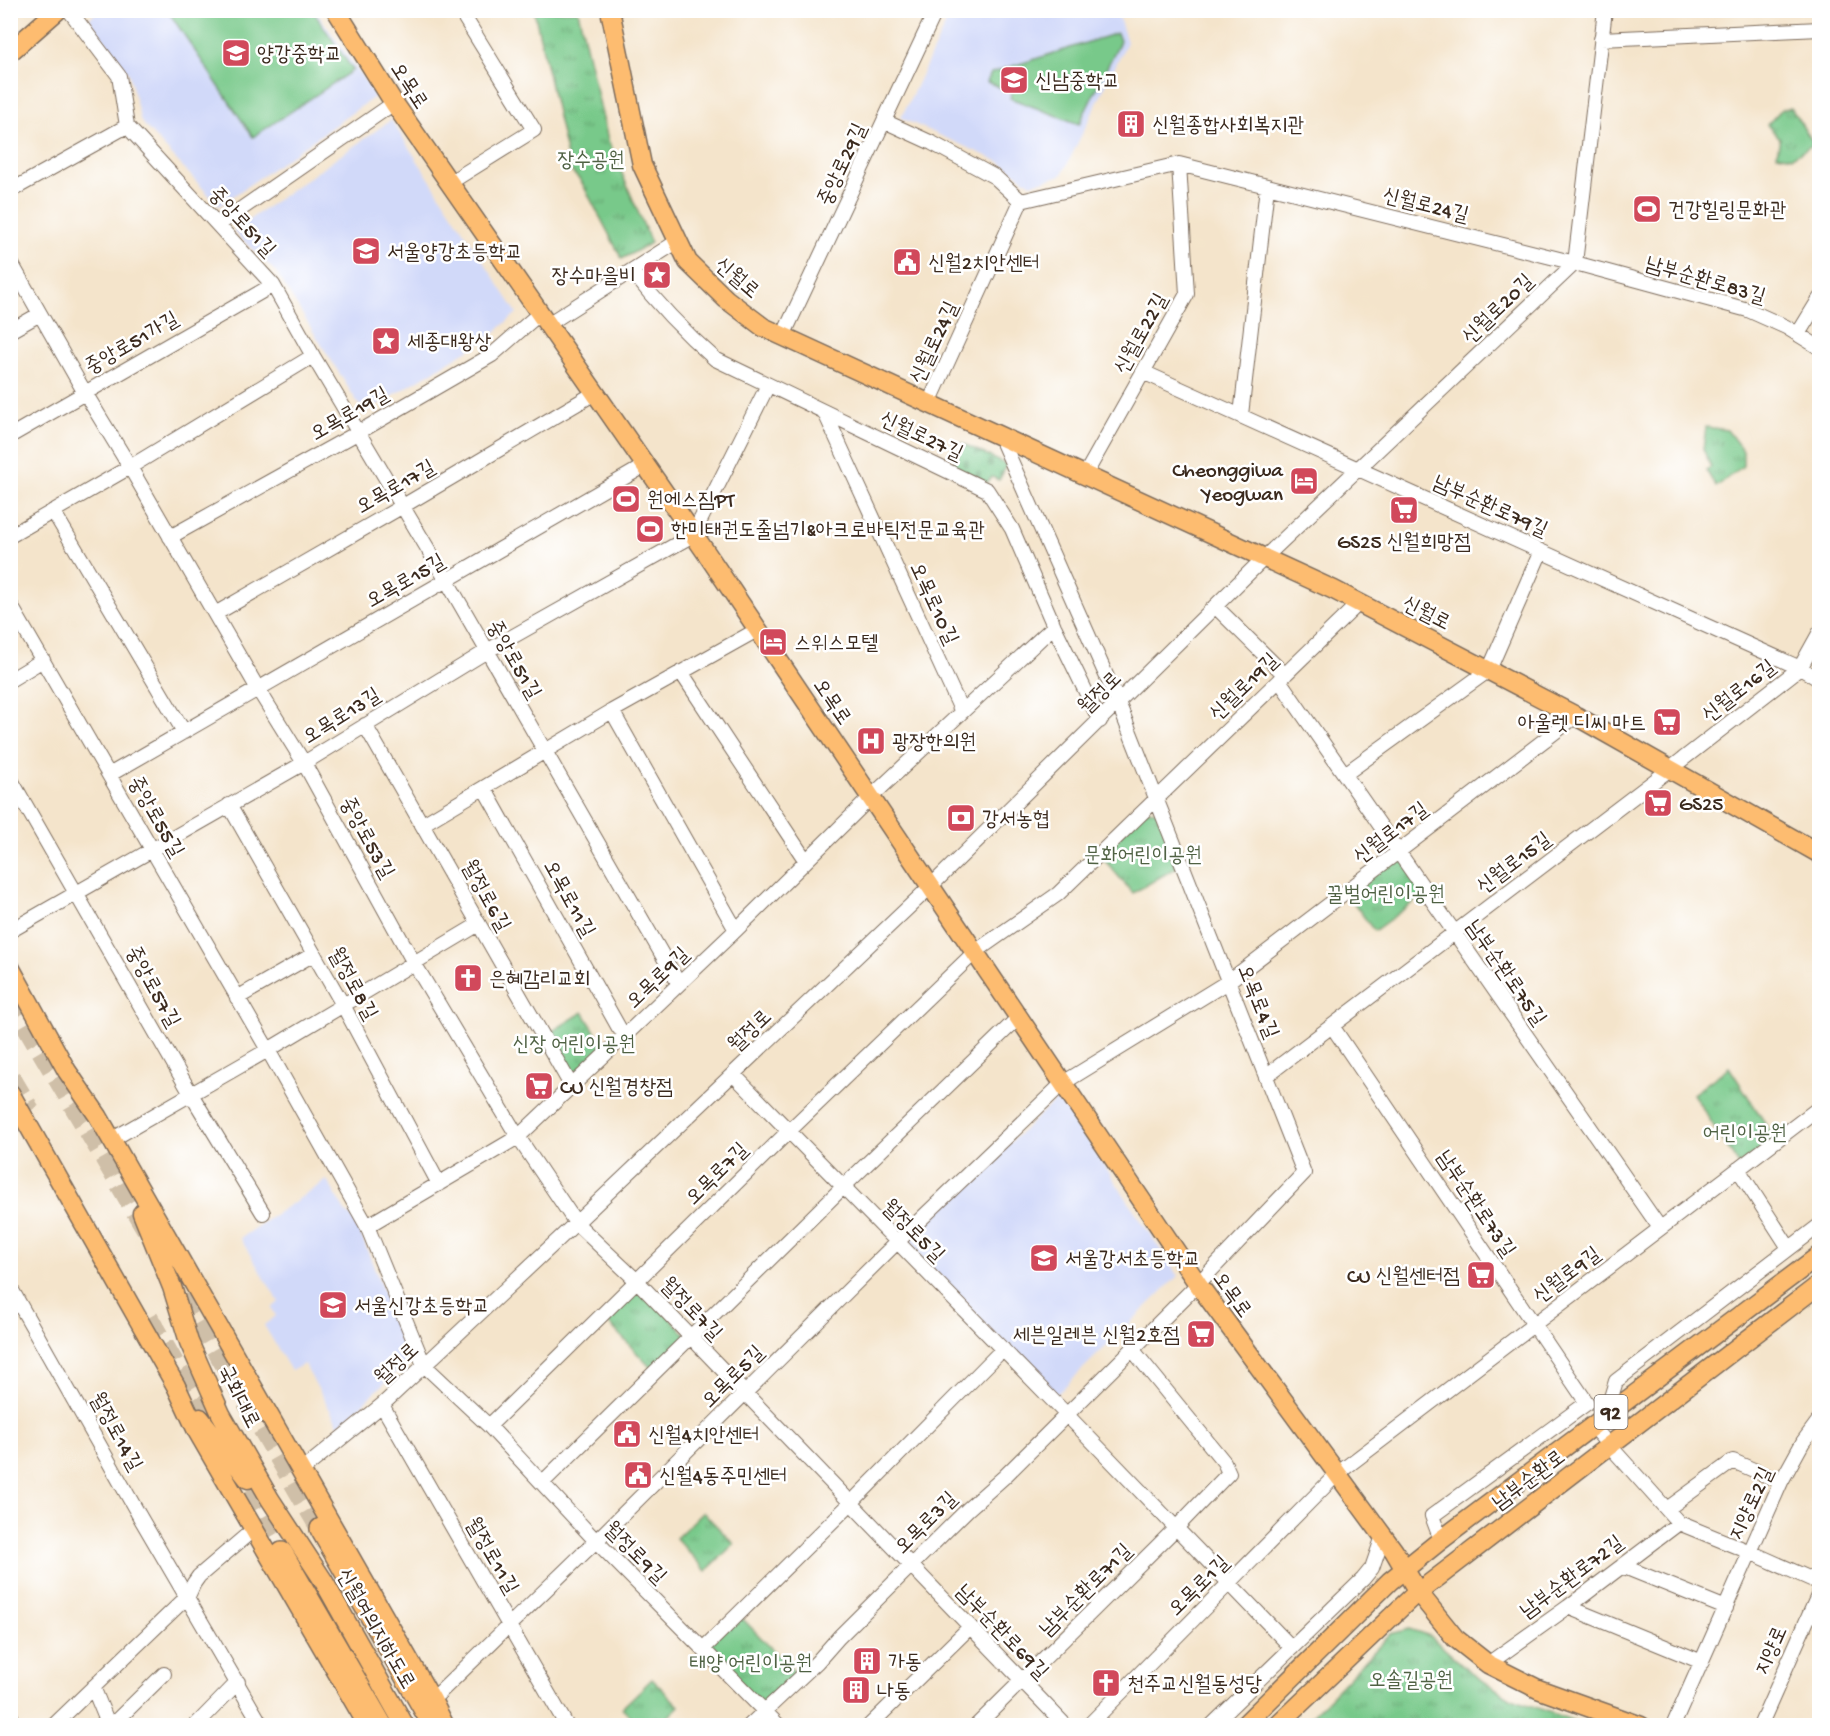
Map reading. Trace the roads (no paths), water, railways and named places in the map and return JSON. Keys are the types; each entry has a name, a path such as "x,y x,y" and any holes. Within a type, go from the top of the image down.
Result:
{"highway":[{"name":"신월여의지하도로","path":"321,1529 434,1725"},
{"path":"282,1553 382,1725"}],"main road":[{"path":"10,52 58,10"},
{"name":"오목로","path":"336,10 394,103 646,465 872,797 1198,1284 1394,1551 1418,1592"},
{"name":"신월로","path":"610,10 642,165 687,262 726,299 763,327 1359,603 1576,716 1820,854"},
{"path":"10,967 67,1071 99,1116 445,1725"},
{"name":"국회대로","path":"67,1071 90,1119 140,1207 172,1287 189,1342 221,1414 270,1499 323,1580 405,1725"},
{"path":"10,1092 176,1386 197,1431 368,1725"},
{"name":"남부순환로","path":"1243,1725 1390,1581 1820,1255"},
{"name":"남부순환로","path":"1277,1725 1418,1592 1819,1286"},
{"name":"국회대로","path":"176,1386 251,1482 310,1572 396,1725"},
{"path":"1418,1592 1455,1638 1488,1664 1538,1689 1641,1725"}],"street":[{"path":"10,191 127,126 119,76 69,10"},
{"path":"449,183 534,130 460,10"},
{"name":"중앙로29길","path":"783,336 936,10"},
{"path":"1575,263 1605,10"},
{"path":"1601,39 1820,29"},
{"path":"218,225 394,103"},
{"path":"884,121 932,143 995,177 1021,201"},
{"name":"중앙로51길","path":"127,126 273,285 679,984"},
{"name":"신월로24길","path":"928,403 1021,201 1179,164 1575,263"},
{"name":"신월로22길","path":"1085,475 1186,294 1179,164"},
{"path":"1241,415 1267,187"},
{"path":"544,319 632,271 678,241"},
{"name":"중앙로53길","path":"10,261 258,689 304,763 414,963 518,1137 576,1223"},
{"name":"남부순환로83길","path":"1575,263 1748,310 1786,327 1820,348"},
{"name":"신월로20길","path":"1264,558 1575,263"},
{"name":"신월로27길","path":"632,271 658,305 688,336 715,359 987,490 1012,529 1054,626 1100,721"},
{"name":"중앙로51가길","path":"10,436 273,285"},
{"path":"1798,334 1820,298"},
{"path":"10,331 40,314"},
{"name":"오목로19길","path":"170,537 492,355 544,319"},
{"path":"10,536 130,467 313,356"},
{"name":"남부순환로79길","path":"1143,372 1800,668 1820,680"},
{"path":"693,535 768,385"},
{"name":"오목로17길","path":"215,614 595,393"},
{"name":"오목로10길","path":"825,413 962,712"},
{"path":"1000,436 1118,702"},
{"name":"오목로15길","path":"109,775 646,465"},
{"path":"53,511 184,732"},
{"name":"오목로13길","path":"10,931 304,763 486,651 693,535"},
{"path":"1345,774 1489,670 1541,551"},
{"name":"월정로","path":"301,1471 382,1405 576,1223 931,886 1264,558"},
{"name":"신월로19길","path":"1156,799 1359,603"},
{"name":"중앙로55길","path":"10,604 367,1226 424,1365"},
{"path":"1215,606 1282,678"},
{"path":"872,797 1054,626"},
{"path":"423,824 612,711 757,630"},
{"name":"신월로16길","path":"1670,769 1800,668 1820,633"},
{"path":"10,680 43,660"},
{"path":"681,672 806,861"},
{"name":"남부순환로75길","path":"1282,678 1454,933 1660,1228"},
{"name":"오목로4길","path":"1118,702 1304,1173 1198,1284"},
{"path":"612,711 736,930"},
{"name":"신월로17길","path":"1063,1083 1228,981 1576,716"},
{"name":"월정로6길","path":"365,725 572,1087"},
{"name":"신월로15길","path":"1266,1076 1670,769"},
{"name":"중앙로57길","path":"10,778 191,1094 263,1213"},
{"name":"오목로11길","path":"484,788 619,1028"},
{"name":"오목로9길","path":"367,1226 518,1137 872,797"},
{"path":"975,952 1058,894 1156,799"},
{"name":"월정로8길","path":"229,805 343,1005 439,1184"},
{"path":"111,1140 268,1050 479,924"},
{"name":"오목로7길","path":"489,1426 975,952"},
{"path":"237,998 314,954"},
{"path":"542,1483 1019,1017"},
{"name":"남부순환로73길","path":"1332,1026 1587,1403 1432,1516 1442,1540"},
{"name":"월정로5길","path":"733,1074 1067,1414"},
{"name":"오목로5길","path":"432,1700 596,1541 897,1242 1063,1083"},
{"name":"신월로9길","path":"1337,1474 1820,1107"},
{"path":"1738,1169 1789,1248"},
{"name":"월정로7길","path":"576,1223 637,1281 911,1566"},
{"path":"1820,1225 1616,1381 1599,1421 1610,1445 1679,1523 1820,1583"},
{"name":"오목로3길","path":"749,1725 766,1712 968,1509 1004,1477 1198,1284"},
{"name":"월정로14길","path":"10,1287 262,1725"},
{"path":"704,1648 1003,1349"},
{"path":"1132,1349 1224,1462 1229,1473 1176,1528"},
{"name":"월정로9길","path":"424,1365 489,1426 596,1541 779,1725"},
{"name":"월정로11길","path":"382,1405 567,1725"},
{"path":"1067,1414 1292,1648"},
{"name":"지양로2길","path":"1673,1725 1781,1482 1803,1442 1820,1419"},
{"path":"1667,1509 1733,1461 1781,1482"},
{"name":"오목로1길","path":"1089,1725 1337,1474"},
{"name":"남부순환로72길","path":"1488,1664 1679,1523"},
{"name":"남부순환로71길","path":"976,1725 1176,1528"},
{"path":"53,1725 188,1596 200,1576 254,1529"},
{"path":"1211,1725 1363,1579 1372,1568 1383,1536"},
{"name":"남부순환로69길","path":"911,1566 1066,1725"},
{"path":"1623,1566 1726,1608"},
{"name":"지양로","path":"1760,1725 1820,1591"},
{"path":"1568,1607 1702,1662"},
{"path":"869,1725 970,1627"},
{"path":"93,1687 110,1725 164,1674"},
{"path":"195,1725 238,1682"},
{"path":"10,1714 15,1725"}],"tunnel":[{"path":"10,997 149,1233"},
{"path":"10,1077 30,1111"},
{"path":"169,1268 321,1529"},
{"path":"148,1318 214,1434"},
{"path":"231,1464 282,1553"}],"place":[{"name":"양강중학교","path":"236,53"},
{"name":"신남중학교","path":"1014,80"},
{"name":"신월종합사회복지관","path":"1131,124"},
{"name":"건강힐링문화관","path":"1647,209"},
{"name":"서울양강초등학교","path":"366,251"},
{"name":"신월2치안센터","path":"907,262"},
{"name":"장수마을비","path":"657,275"},
{"name":"세종대왕상","path":"386,341"},
{"name":"Cheonggiwa Yeogwan","path":"1304,481"},
{"name":"원에스짐PT","path":"626,499"},
{"name":"GS25 신월희망점","path":"1404,510"},
{"name":"한미태권도줄넘기&아크로바틱전문교육관","path":"650,529"},
{"name":"스위스모텔","path":"773,642"},
{"name":"아울렛 디씨 마트","path":"1667,722"},
{"name":"광장한의원","path":"871,741"},
{"name":"GS25","path":"1658,803"},
{"name":"강서농협","path":"961,818"},
{"name":"은혜감리교회","path":"468,978"},
{"name":"CU 신월경창점","path":"539,1086"},
{"name":"서울강서초등학교","path":"1044,1258"},
{"name":"CU 신월센터점","path":"1481,1275"},
{"name":"서울신강초등학교","path":"333,1305"},
{"name":"세븐일레븐 신월2호점","path":"1201,1334"},
{"name":"신월4치안센터","path":"627,1434"},
{"name":"신월4동주민센터","path":"638,1475"},
{"name":"가동","path":"867,1661"},
{"name":"천주교신월동성당","path":"1106,1683"},
{"name":"나동","path":"856,1690"}],"park label":[{"name":"장수공원","path":"591,159"},
{"name":"문화어린이공원","path":"1143,854"},
{"name":"꿀벌어린이공원","path":"1386,893"},
{"name":"신장 어린이공원","path":"574,1043"},
{"name":"어린이공원","path":"1745,1132"},
{"name":"태양 어린이공원","path":"751,1662"},
{"name":"오솔길공원","path":"1411,1679"}]}
